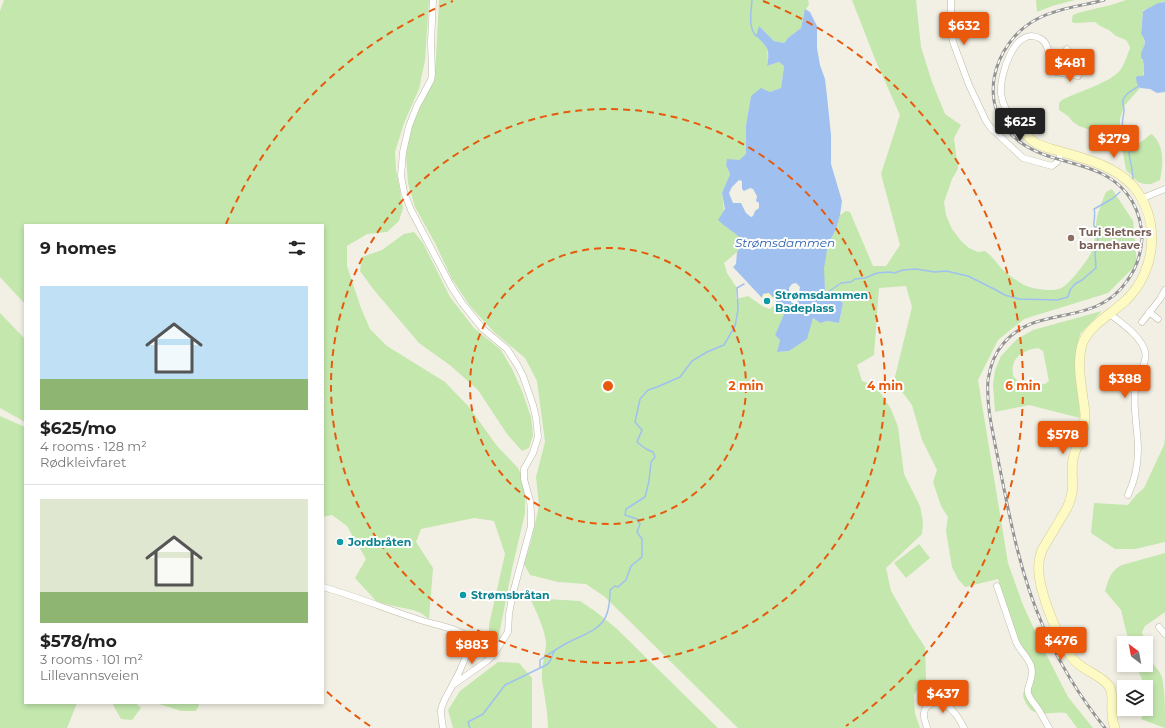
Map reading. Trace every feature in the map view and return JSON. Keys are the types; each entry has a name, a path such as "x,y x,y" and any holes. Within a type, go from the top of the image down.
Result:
{"street":[{"path":"432,0 432,74 428,86 412,117 405,141 401,176 404,192 414,216 456,295 483,329 507,350 518,366 533,405 538,437 533,452 524,469 524,479 531,506 531,526 513,593 509,614 508,632 493,655 487,661 453,685"},
{"path":"951,0 951,28 953,42 973,94 988,124 1023,158 1052,166 1057,162 1062,152"},
{"path":"1067,49 1075,61 1078,76 1056,72 1052,67 1046,43 1041,38 1030,36 1022,40 1014,47 1005,65 1001,89 1003,103 1009,114 1035,143 1091,160 1113,171 1131,184 1142,199 1151,225 1150,259 1143,277 1134,292 1091,331 1084,340 1079,362 1085,421 1073,458 1073,490 1067,508 1053,529 1042,550 1038,566 1043,593 1066,650 1076,662 1102,679 1109,687 1111,693 1112,720 1115,728"},
{"path":"1142,199 1165,189"},
{"path":"1142,322 1165,290"},
{"path":"1149,312 1158,319"},
{"path":"1110,314 1134,335 1142,346 1145,354 1135,387 1134,398 1138,452 1128,495"},
{"path":"997,586 1016,642 1019,649 1029,660 1031,666 1033,675 1027,690 1028,694 1049,728"},
{"path":"324,587 463,633 470,638 465,657 441,710 443,728"},
{"path":"1159,627 1165,634"},
{"path":"927,728 924,720 926,707 930,704 940,702 944,703 956,714 964,728"}],"green space":[{"path":"4,0 429,0 425,60 419,89 404,123 395,152 396,169 403,208 399,221 387,232 367,234 347,246 347,266 361,308 370,329 387,346 445,382 469,407 497,446 518,468 525,482 525,513 497,645 489,640 489,625 505,554 494,521 474,518 421,529 416,542 433,568 429,619 421,613 413,610 376,601 355,578 366,559 347,526 332,515 324,517 324,224 24,224 24,303 0,277 0,11"},
{"path":"439,0 808,0 809,4 804,13 801,28 784,43 774,41 759,26 765,41 768,55 767,66 779,62 784,66 781,88 751,96 746,125 746,154 739,160 727,160 726,165 730,174 722,193 726,227 744,241 737,252 724,263 727,273 737,288 736,299 748,296 764,307 770,309 773,306 780,306 784,314 775,335 780,340 777,352 789,351 813,318 820,323 828,321 839,323 843,303 825,290 823,269 828,245 836,229 840,215 846,211 850,212 873,266 886,266 900,245 881,174 900,115 875,59 852,0 916,0 921,47 932,82 945,114 961,125 954,138 958,169 952,179 944,202 946,215 952,229 961,241 969,248 978,252 985,251 1004,271 1024,285 1044,290 1059,289 1075,276 1090,255 1094,244 1100,208 1106,192 1112,189 1133,221 1137,264 1108,293 1024,319 998,340 978,380 1008,563 1023,605 1068,697 1093,728 1077,728 1066,713 1061,712 1045,714 1031,710 1025,701 1023,693 1030,689 1034,675 1018,643 998,579 965,587 958,579 952,567 946,531 948,517 941,506 933,482 937,470 922,440 912,405 894,381 912,307 906,286 879,288 874,355 857,365 862,381 876,386 891,409 898,427 904,474 920,506 923,522 922,534 886,568 891,591 925,647 926,680 914,694 915,714 920,728 738,728 605,597 586,584 558,582 530,575 524,564 531,542 539,506 536,477 545,442 537,381 525,358 494,332 470,306 452,279 435,243 415,207 408,183 406,156 411,124 434,78"},
{"path":"1036,0 1075,0 1052,6 1037,12"},
{"path":"1126,0 1165,0 1165,2 1158,3 1143,10 1141,34 1144,41 1142,55 1143,76 1138,76 1137,84 1140,88 1124,106 1120,119 1120,142 1123,146 1132,146 1151,134 1160,145 1162,168 1160,180 1151,184 1138,182 1126,170 1121,149 1108,143 1093,131 1079,126 1059,110 1059,103 1062,100 1102,83 1116,74 1125,62 1130,48 1126,40 1116,36 1095,22 1072,22 1073,15"},
{"path":"414,232 423,243 450,297 474,328 501,350 512,369 522,391 531,417 533,435 529,448 522,451 507,434 478,390 451,366 419,343 374,290 360,271 362,257 382,250 404,234"},
{"path":"1102,311 1080,334 1075,356 1080,418 1029,405 995,412 993,385 995,370 1001,356 1017,339 1033,330","holes":["1038,348 1043,351 1049,381 1045,384 1019,382 1013,376 1013,367 1016,359 1022,353 1030,350"]},
{"path":"0,313 24,338 24,421 0,408"},
{"path":"0,416 24,427 24,704 77,704 67,728 0,728"},
{"path":"1165,438 1165,542 1135,549 1115,549 1091,533 1094,503 1128,505 1144,488 1164,445"},
{"path":"919,544 930,558 906,578 894,563"},
{"path":"1165,553 1165,612 1145,626 1142,632 1143,636 1127,636 1121,610 1105,591 1112,573 1122,565"},
{"path":"530,598 580,601 595,611 617,629 718,728 548,728 542,679 546,639"},
{"path":"498,662 519,663 532,678 532,728 453,728 448,710 460,691"},
{"path":"1153,663 1162,677 1165,728 1141,719 1142,716 1153,716 1153,680 1142,680 1139,672 1153,672"},
{"path":"113,704 137,704 141,708 132,720 121,719"},
{"path":"159,704 200,704 196,711 181,711"}],"sand":[{"name":"Strømsdammen Badeplass","path":"769,293 773,298 770,307 764,304 762,298 763,294"}],"water":[{"path":"1165,2 1165,92 1157,93 1150,89 1140,88 1137,84 1136,78 1137,76 1143,76 1144,74 1143,60 1141,57 1145,43 1145,40 1141,34 1143,11 1158,3"},
{"name":"Strømsdammen","path":"805,9 810,12 817,26 817,48 820,65 825,79 831,135 831,164 842,201 836,229 828,245 824,268 825,290 843,303 839,323 828,321 820,323 813,318 807,339 789,351 777,352 780,340 775,335 784,314 780,306 769,293 763,294 762,298 733,267 736,264 737,252 744,241 718,220 725,209 722,193 730,174 726,165 727,159 739,160 746,154 746,125 751,96 761,88 770,92 781,88 784,66 779,62 767,66 768,52 766,46 756,36 759,26 774,41 784,43 801,28","holes":["739,180 742,181 742,189 744,191 750,188 753,189 757,196 756,201 759,203 759,208 751,217 746,213 741,203 733,203 729,193 732,187","796,283 800,287 797,304 792,303 790,300 789,288 792,284"]}],"waterway":[{"path":"752,0 751,24 753,32 756,36"},
{"path":"1133,179 1129,153 1132,144 1122,126 1124,110 1123,101 1126,94 1139,86"},
{"path":"828,292 841,283 851,282 855,279 865,278 877,273 894,273 903,270 916,269 935,272 946,271 968,276 1005,295 1019,299 1057,300 1068,297 1070,290 1075,284 1096,268 1095,253 1100,232 1099,229 1094,226 1094,209 1112,199 1120,192"},
{"path":"470,728 468,722 483,714 505,685 540,668 540,660 567,643 594,630 604,620 608,612 610,590 615,586 618,587 626,580 631,566 642,557 642,539 637,532 640,524 637,519 625,515 626,509 645,497 649,481 651,462 655,457 653,452 637,442 642,430 635,422 640,399 648,390 680,377 692,361 707,352 724,345 735,326 738,310 737,288 744,284"},
{"path":"540,668 547,665 554,652"}],"railway":[{"path":"1104,0 1053,12 1037,19 1021,30 1009,44 1000,60 994,77 993,94 997,112 1006,128 1020,142 1049,156 1094,170 1108,177 1121,187 1132,201 1140,220 1142,239 1139,256 1127,281 1114,296 1098,305 1082,311 1048,319 1016,331 1003,344 995,356 988,380 988,401 1016,546 1035,606 1049,640 1063,666 1087,704 1105,728"}],"place":[{"name":"Turi Sletners barnehave","path":"1071,238"},
{"name":"Strømsdammen Badeplass","path":"767,301"},
{"name":"Jordbråten","path":"340,542"},
{"name":"Strømsbråtan","path":"463,595"}]}
